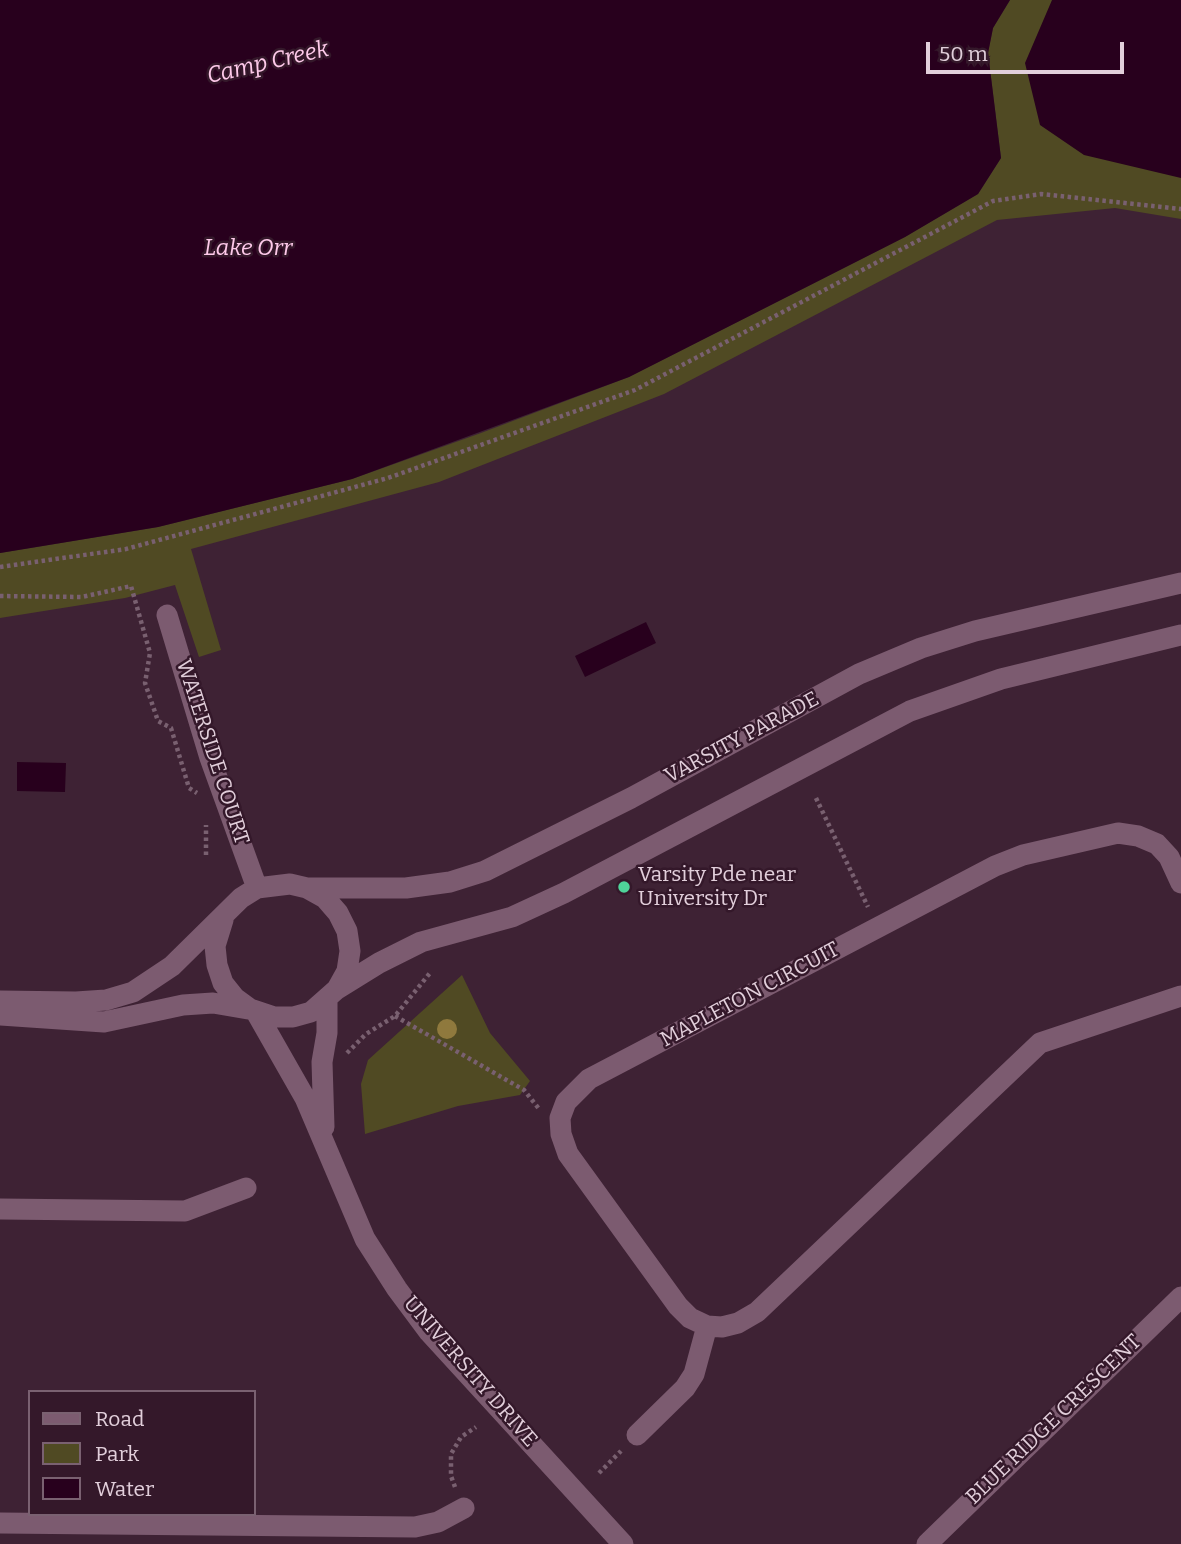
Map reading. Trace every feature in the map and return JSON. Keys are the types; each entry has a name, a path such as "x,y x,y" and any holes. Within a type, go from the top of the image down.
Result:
{"street":[{"name":"VARSITY PARADE","path":"257,888 273,884 307,888 406,888 450,882 485,871 655,785 859,674 921,648 975,631 1181,583"},
{"name":"WATERSIDE COURT","path":"167,615 210,758 257,888"},
{"path":"0,1015 104,1022 183,1005 213,1003 293,1017 311,1012 379,963 421,942 512,917 564,893 910,711 1001,678 1181,635"},
{"name":"MAPLETON CIRCUIT","path":"560,1118 566,1102 589,1079 995,866 1023,855 1118,833 1138,836 1157,844 1169,857 1181,883"},
{"path":"0,1001 106,1000 133,992 172,966 228,911 257,888"},
{"path":"307,888 325,898 338,913 347,931 350,951 347,971 332,995"},
{"path":"228,911 219,928 215,946 216,965 229,990 253,1011"},
{"name":"UNIVERSITY DRIVE","path":"326,1143 321,1091 322,1062 332,995"},
{"path":"560,1118 568,1154 678,1306 690,1318 707,1326 738,1323 757,1312 1040,1043 1060,1034 1181,996"},
{"name":"UNIVERSITY DRIVE","path":"253,1011 306,1098 365,1239 429,1332 623,1544"},
{"path":"0,1209 185,1211 246,1188"},
{"name":"BLUE RIDGE CRESCENT","path":"926,1544 1181,1297"},
{"path":"637,1436 685,1388 694,1374 707,1326"},
{"path":"0,1523 415,1527 438,1522 464,1508"}],"path":[{"path":"0,567 126,549 388,478 635,390 993,201 1041,194 1181,209"},
{"path":"0,596 82,597 131,586 150,653 145,683 158,721 171,728 189,788 198,794 201,805"},
{"path":"816,797 878,928"},
{"path":"204,816 207,828 206,855"},
{"path":"346,1054 366,1034 395,1016 430,973"},
{"path":"395,1016 524,1090 543,1113 560,1118"},
{"path":"464,1508 451,1476 451,1454 461,1437 476,1427"},
{"path":"599,1473 637,1436"}],"green space":[{"path":"1010,0 1181,0 1181,219 1115,208 997,220 664,394 439,482 191,549 221,650 199,657 175,585 125,598 0,618 0,553 158,527 352,479 481,433 629,377 905,237 978,194 1001,158 988,53 993,28"},
{"path":"462,975 490,1033 530,1081 520,1095 458,1106 365,1134 361,1084 368,1060"}],"water":[{"name":"Lake Orr","path":"0,0 1010,0 993,28 988,53 1001,158 978,194 905,237 629,377 352,479 158,527 0,553"},
{"path":"1052,0 1181,0 1181,178 1084,155 1040,125 1025,63"},
{"path":"646,622 656,643 585,677 575,656"},
{"path":"17,762 66,763 65,792 17,791"}],"place":[{"name":"Varsity Pde near University Dr","path":"624,887"}],"water label":[{"name":"Camp Creek","path":"268,63"}]}
